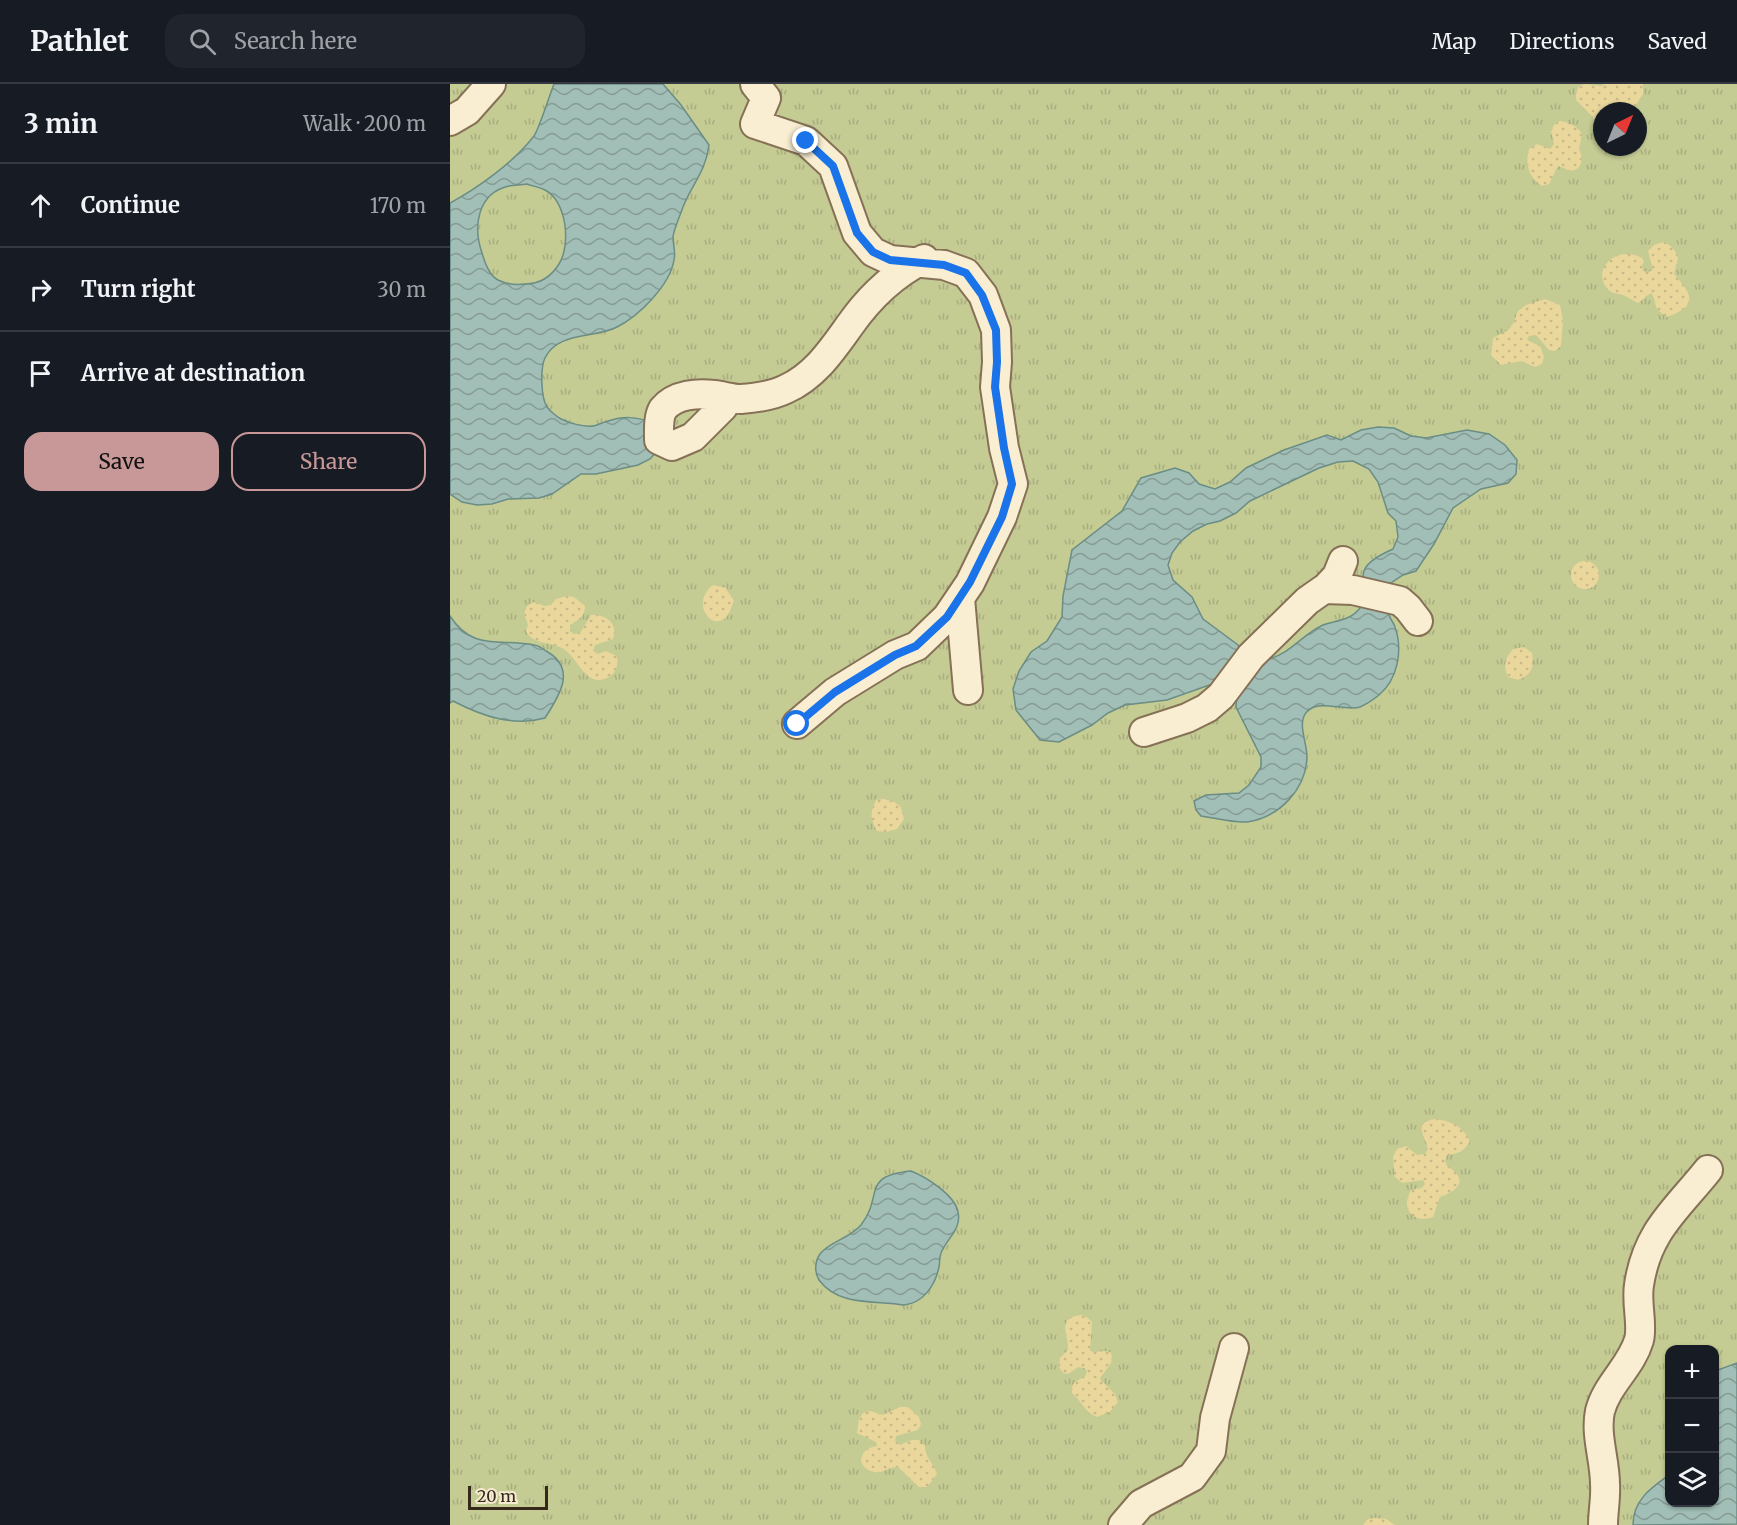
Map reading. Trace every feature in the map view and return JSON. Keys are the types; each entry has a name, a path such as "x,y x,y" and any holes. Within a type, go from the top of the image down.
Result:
{"lane":[{"path":"450,121 466,111 491,84"},
{"path":"734,84 760,91 755,124 806,141 833,166 857,233 873,252 890,260 928,258 966,273 982,295 996,330 995,387 1012,484 1002,517 970,582 947,617 916,646 895,655 835,692 797,724"},
{"path":"723,406 693,437 672,446 659,440 659,424 663,409 678,398 694,394 740,399 784,390 801,381 818,368 866,305 900,272 928,258"},
{"path":"1144,732 1187,718 1207,708 1221,696 1251,657 1306,596 1337,576 1343,561"},
{"path":"1306,596 1353,590 1408,611"},
{"path":"960,598 968,690"},
{"path":"1603,1525 1606,1483 1599,1437 1600,1412 1609,1389 1635,1353 1641,1333 1637,1309 1638,1286 1645,1259 1657,1232 1668,1216 1708,1170"},
{"path":"1123,1525 1142,1504 1192,1477 1210,1451 1215,1418 1234,1348"}],"green space":[{"path":"450,84 1737,84 1737,1525 450,1525"}],"sand":[{"path":"1585,84 1601,86 1605,84 1643,84 1643,94 1638,102 1593,102 1593,117 1576,100 1579,86"},
{"path":"1560,121 1573,125 1582,134 1579,149 1581,164 1573,171 1558,166 1549,184 1542,186 1529,170 1527,160 1529,149 1537,144 1550,149 1554,144 1551,131"},
{"path":"1663,242 1668,244 1677,255 1674,274 1685,288 1689,299 1684,309 1667,317 1657,307 1651,293 1638,303 1610,291 1602,277 1609,261 1621,255 1632,254 1640,257 1644,262 1643,271 1653,270 1648,251 1654,245"},
{"path":"1545,299 1560,305 1563,321 1561,346 1555,351 1549,350 1536,335 1529,336 1527,340 1540,346 1544,357 1542,364 1535,367 1522,361 1501,365 1491,355 1493,338 1508,330 1518,311 1526,305"},
{"path":"1585,561 1595,565 1599,575 1595,585 1585,589 1575,585 1571,575 1575,565"},
{"path":"713,585 726,588 734,601 728,615 722,620 710,619 703,608 706,592"},
{"path":"574,597 585,606 583,615 570,625 570,631 574,634 580,633 591,615 602,616 613,625 613,639 595,645 593,651 598,654 606,651 617,656 616,668 609,677 601,680 588,676 568,652 558,646 537,641 526,631 528,625 524,614 527,606 533,602 545,606 551,605 556,599"},
{"path":"1524,647 1532,653 1531,670 1518,680 1508,677 1505,666 1508,656 1513,649"},
{"path":"884,799 901,807 904,819 897,829 886,832 877,831 872,816 876,800"},
{"path":"1435,1119 1456,1125 1470,1141 1461,1151 1447,1155 1445,1161 1447,1166 1458,1175 1459,1184 1452,1191 1440,1197 1433,1217 1426,1219 1414,1217 1407,1203 1411,1190 1422,1188 1425,1184 1423,1180 1402,1183 1395,1177 1393,1157 1397,1149 1406,1146 1417,1155 1425,1154 1428,1149 1422,1126"},
{"path":"1082,1315 1092,1322 1090,1351 1108,1352 1112,1357 1112,1361 1100,1379 1115,1394 1118,1402 1110,1412 1097,1417 1089,1412 1072,1393 1074,1383 1086,1375 1087,1371 1078,1367 1068,1374 1063,1373 1059,1367 1060,1358 1068,1350 1066,1323 1074,1316"},
{"path":"900,1407 908,1407 919,1417 921,1424 918,1430 896,1436 895,1441 900,1445 919,1440 925,1446 926,1454 937,1474 927,1487 919,1487 898,1467 874,1472 864,1467 862,1463 861,1458 866,1450 877,1446 876,1442 857,1433 859,1419 863,1413 870,1411 883,1415"},
{"path":"1368,1519 1386,1519 1395,1525 1363,1525"}],"water":[{"path":"554,84 663,84 709,145 705,162 676,226 673,237 674,260 660,289 644,308 617,327 559,343 545,358 542,369 542,390 545,403 548,409 558,417 588,426 624,418 635,418 653,423 657,451 650,459 638,465 596,474 581,474 552,494 539,498 508,499 492,504 477,505 462,502 450,494 450,203 495,174 526,146 536,132","holes":["527,184 545,190 558,204 565,224 565,246 559,264 545,279 531,284 508,283 495,278 486,265 479,243 478,222 484,203 490,196 498,190"]},
{"path":"1378,427 1394,428 1411,436 1426,438 1467,430 1489,434 1505,445 1517,460 1516,474 1508,483 1481,489 1453,508 1434,544 1416,571 1403,575 1391,583 1388,611 1399,645 1395,673 1379,695 1360,707 1322,706 1309,710 1304,716 1302,725 1307,752 1305,769 1302,780 1289,800 1270,814 1247,822 1201,816 1196,810 1194,801 1206,795 1239,793 1249,785 1261,767 1261,757 1236,707 1237,692 1215,683 1167,700 1125,705 1059,742 1040,740 1016,710 1013,689 1019,671 1031,652 1047,641 1062,617 1063,596 1072,550 1122,511 1141,478 1175,468 1189,473 1199,484 1215,489 1230,482 1246,468 1284,450 1327,435 1341,440 1361,430","holes":["1353,461 1369,469 1378,482 1388,513 1396,521 1398,537 1393,549 1376,558 1367,565 1363,572 1366,592 1365,600 1360,608 1348,618 1316,629 1277,656 1263,660 1242,656 1238,645 1203,619 1192,597 1173,580 1168,565 1172,553 1180,542 1193,531 1220,521 1236,513 1250,501 1319,468 1338,462"]},
{"path":"450,616 468,635 478,639 536,645 555,658 561,665 563,682 545,718 509,721 486,715 453,701 450,703"},
{"path":"911,1171 932,1182 946,1193 952,1199 958,1212 958,1224 943,1248 937,1274 931,1287 917,1301 904,1305 858,1301 837,1295 827,1289 816,1274 816,1263 820,1254 861,1225 868,1215 879,1183 885,1177"},
{"path":"1737,1363 1737,1524 1633,1525 1636,1508 1644,1495 1665,1478 1665,1507 1719,1507 1719,1370"}],"route":[{"path":"797,724 835,692 895,655 916,646 947,617 970,582 1002,517 1012,484 995,387 996,330 982,295 966,273 944,265 890,260 873,252 857,233 833,166 806,141"}]}
